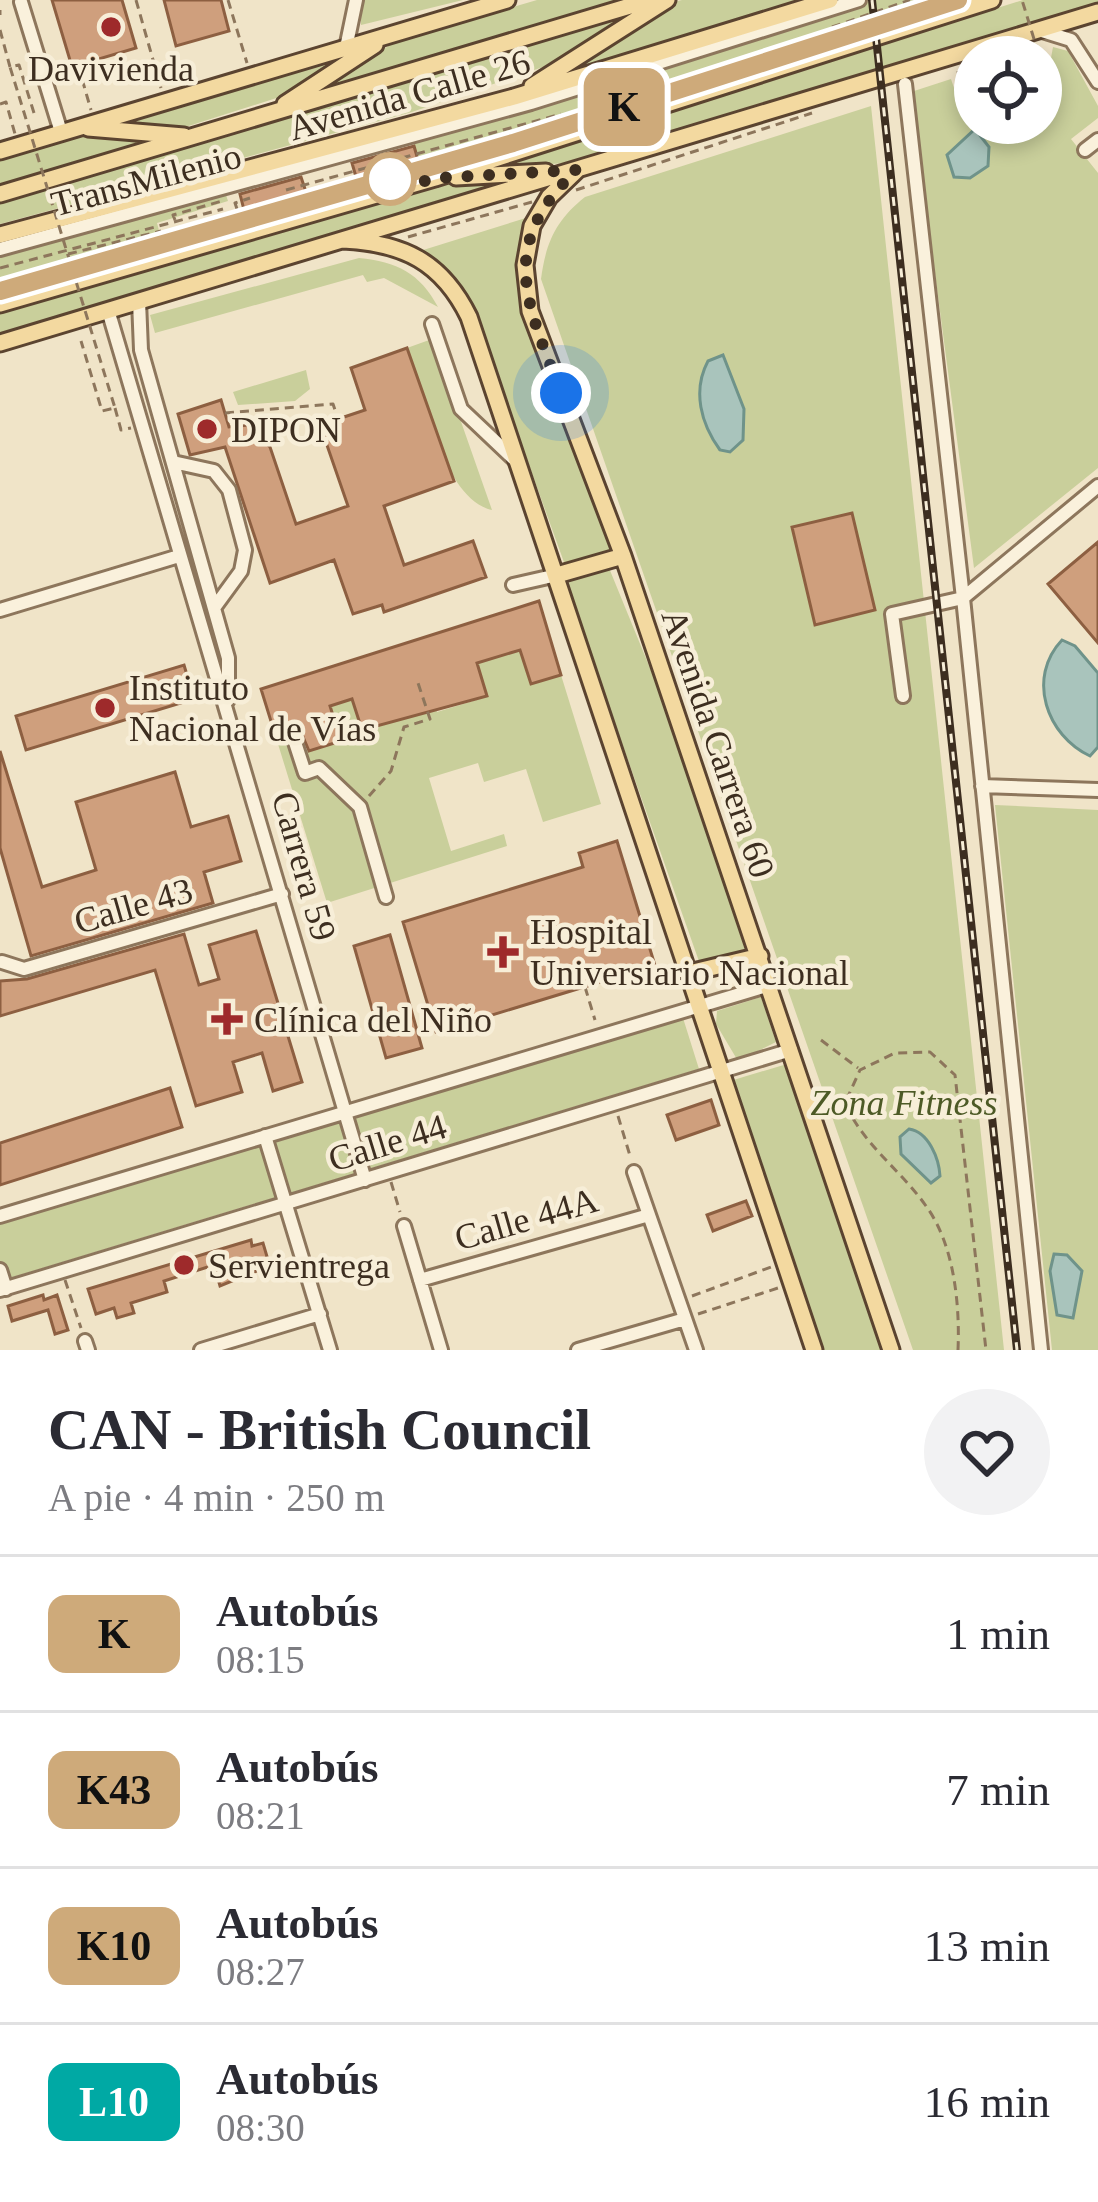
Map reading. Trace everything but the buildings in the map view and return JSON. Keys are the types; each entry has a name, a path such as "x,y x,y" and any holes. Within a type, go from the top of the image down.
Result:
{"main road":[{"path":"0,151 86,121 507,0"},
{"name":"Avenida Calle 26","path":"0,194 650,0"},
{"path":"514,97 667,0"},
{"name":"Avenida Calle 26","path":"0,235 514,97 830,0"},
{"path":"0,304 435,178 992,0"},
{"path":"0,343 1098,12"},
{"path":"269,115 393,34"},
{"path":"86,121 193,137"},
{"path":"435,178 577,170"},
{"name":"Avenida Carrera 60","path":"577,170 548,197 526,246 525,286 623,556 891,1350"},
{"path":"344,240 383,244 415,254 456,290 520,464 814,1350"},
{"path":"557,575 623,556"},
{"path":"689,973 760,956"}],"street":[{"path":"346,48 356,0"},
{"name":"TransMilenio","path":"0,249 531,104 859,0"},
{"name":"TransMilenio","path":"0,291 513,143 958,0"},
{"path":"20,2 61,132"},
{"path":"1035,31 1071,40 1098,82"},
{"path":"905,84 1041,1350"},
{"path":"1085,150 1098,140"},
{"name":"Carrera 59","path":"139,301 138,337 230,670 228,708"},
{"name":"Carrera 59","path":"108,310 365,1180"},
{"path":"432,324 461,410 520,464"},
{"path":"173,463 214,471 229,490 245,550 241,571 214,608"},
{"path":"903,696 892,614 963,598 1098,486"},
{"path":"0,610 179,556"},
{"path":"513,585 557,575"},
{"path":"292,733 305,773 320,768 360,807 386,897"},
{"path":"982,786 1098,790"},
{"name":"Calle 43","path":"2,962 24,969 282,894"},
{"name":"Calle 44","path":"0,1216 770,985"},
{"name":"Calle 44","path":"3,1290 791,1050"},
{"path":"266,1136 330,1350"},
{"path":"634,1172 696,1350"},
{"name":"Calle 44A","path":"419,1280 649,1215"},
{"path":"404,1226 440,1350"},
{"path":"0,1270 3,1290"},
{"path":"201,1350 320,1314"},
{"path":"578,1350 685,1319"}],"path":[{"path":"136,0 164,102"},
{"path":"228,0 251,76"},
{"path":"833,26 910,0"},
{"path":"1022,0 1033,36"},
{"path":"0,30 121,430"},
{"path":"10,67 19,64 34,113"},
{"path":"78,65 86,121"},
{"path":"940,74 954,69"},
{"path":"0,104 6,102 16,138"},
{"path":"383,244 821,110"},
{"path":"286,190 563,113"},
{"path":"68,254 238,212 236,202 234,198 173,215 175,222"},
{"path":"236,202 250,198"},
{"path":"0,268 223,208"},
{"path":"81,341 102,411 115,407"},
{"path":"225,413 333,404 338,419"},
{"path":"360,807 391,771 404,728 430,719 418,683"},
{"path":"585,987 595,1020"},
{"path":"821,1040 860,1070"},
{"path":"958,1350 946,1245 927,1207 867,1140 845,1103 860,1070 913,1050 945,1061 955,1075 986,1350"},
{"path":"617,1114 634,1172"},
{"path":"391,1182 404,1226"},
{"path":"679,1301 771,1267"},
{"path":"65,1280 87,1345"},
{"path":"685,1319 778,1288"}],"green space":[{"path":"361,0 463,0 361,25"},
{"path":"537,0 622,0 321,93 394,42"},
{"path":"809,0 561,76 678,1"},
{"path":"874,0 936,0 419,166 413,142"},
{"path":"1023,0 1098,0 1098,5 994,36 954,36 954,48 569,163 491,167"},
{"path":"628,17 543,67 412,112 0,224 0,202"},
{"path":"1062,49 1068,51 1098,106 1098,118 1071,139 1098,173 1098,468 974,568 911,92 951,79 954,144 1062,144"},
{"path":"348,56 289,94 176,130 116,123"},
{"name":"Zona Fitness","path":"871,106 1004,1350 913,1350 541,279 554,233 585,197"},
{"path":"79,133 156,141 0,185 0,157"},
{"path":"453,182 506,182 0,334 0,312"},
{"path":"226,195 228,201 157,223 161,238 0,286 0,255"},
{"path":"529,217 520,252 521,300 610,547 609,554 565,565 476,318 451,275 420,251"},
{"path":"359,258 406,271 438,307 384,278 367,282 363,275 155,333 150,315"},
{"path":"432,339 492,510 475,502 460,486 437,442 407,348"},
{"path":"306,370 310,389 295,401 238,405 233,392"},
{"path":"609,568 670,717 748,952 701,967 568,590 570,579"},
{"path":"520,650 531,684 561,675 601,804 543,822 526,769 484,782 478,763 429,778 451,851 504,834 507,846 327,903 274,731 294,725 304,752 340,741 330,706 352,699 362,730 427,680 437,712 486,697 477,663"},
{"path":"995,805 1098,810 1098,1350 1052,1350"},
{"path":"761,997 776,1042 738,1061 716,1024 717,1011"},
{"path":"683,1018 699,1069 0,1281 0,1222"},
{"path":"787,1064 882,1350 823,1350 730,1081"}],"water":[{"path":"959,144 989,147 988,166 970,178 954,177 947,155"},
{"path":"723,355 744,409 743,440 730,452 720,450 713,440 700,395 708,361"},
{"path":"1062,640 1075,646 1098,673 1098,747 1090,756 1062,735 1046,705 1045,671"},
{"path":"909,1129 922,1135 935,1154 940,1176 931,1183 901,1154 900,1137"},
{"path":"1054,1254 1067,1255 1082,1271 1073,1318 1057,1315 1050,1271"}],"railway":[{"path":"872,0 1017,1350"}],"bus line":[{"name":"K","path":"0,291 513,143 958,0"}],"place":[{"name":"Davivienda","path":"111,27"},
{"name":"DIPON","path":"207,429"},
{"name":"Instituto Nacional de Vías","path":"105,708"},
{"name":"Hospital Universiario Nacional","path":"503,952"},
{"name":"Clínica del Niño","path":"227,1019"},
{"name":"Servientrega","path":"184,1265"}],"route":[{"path":"390,179 395,190 435,178 577,170 548,197 526,246 530,311 561,393"}]}
